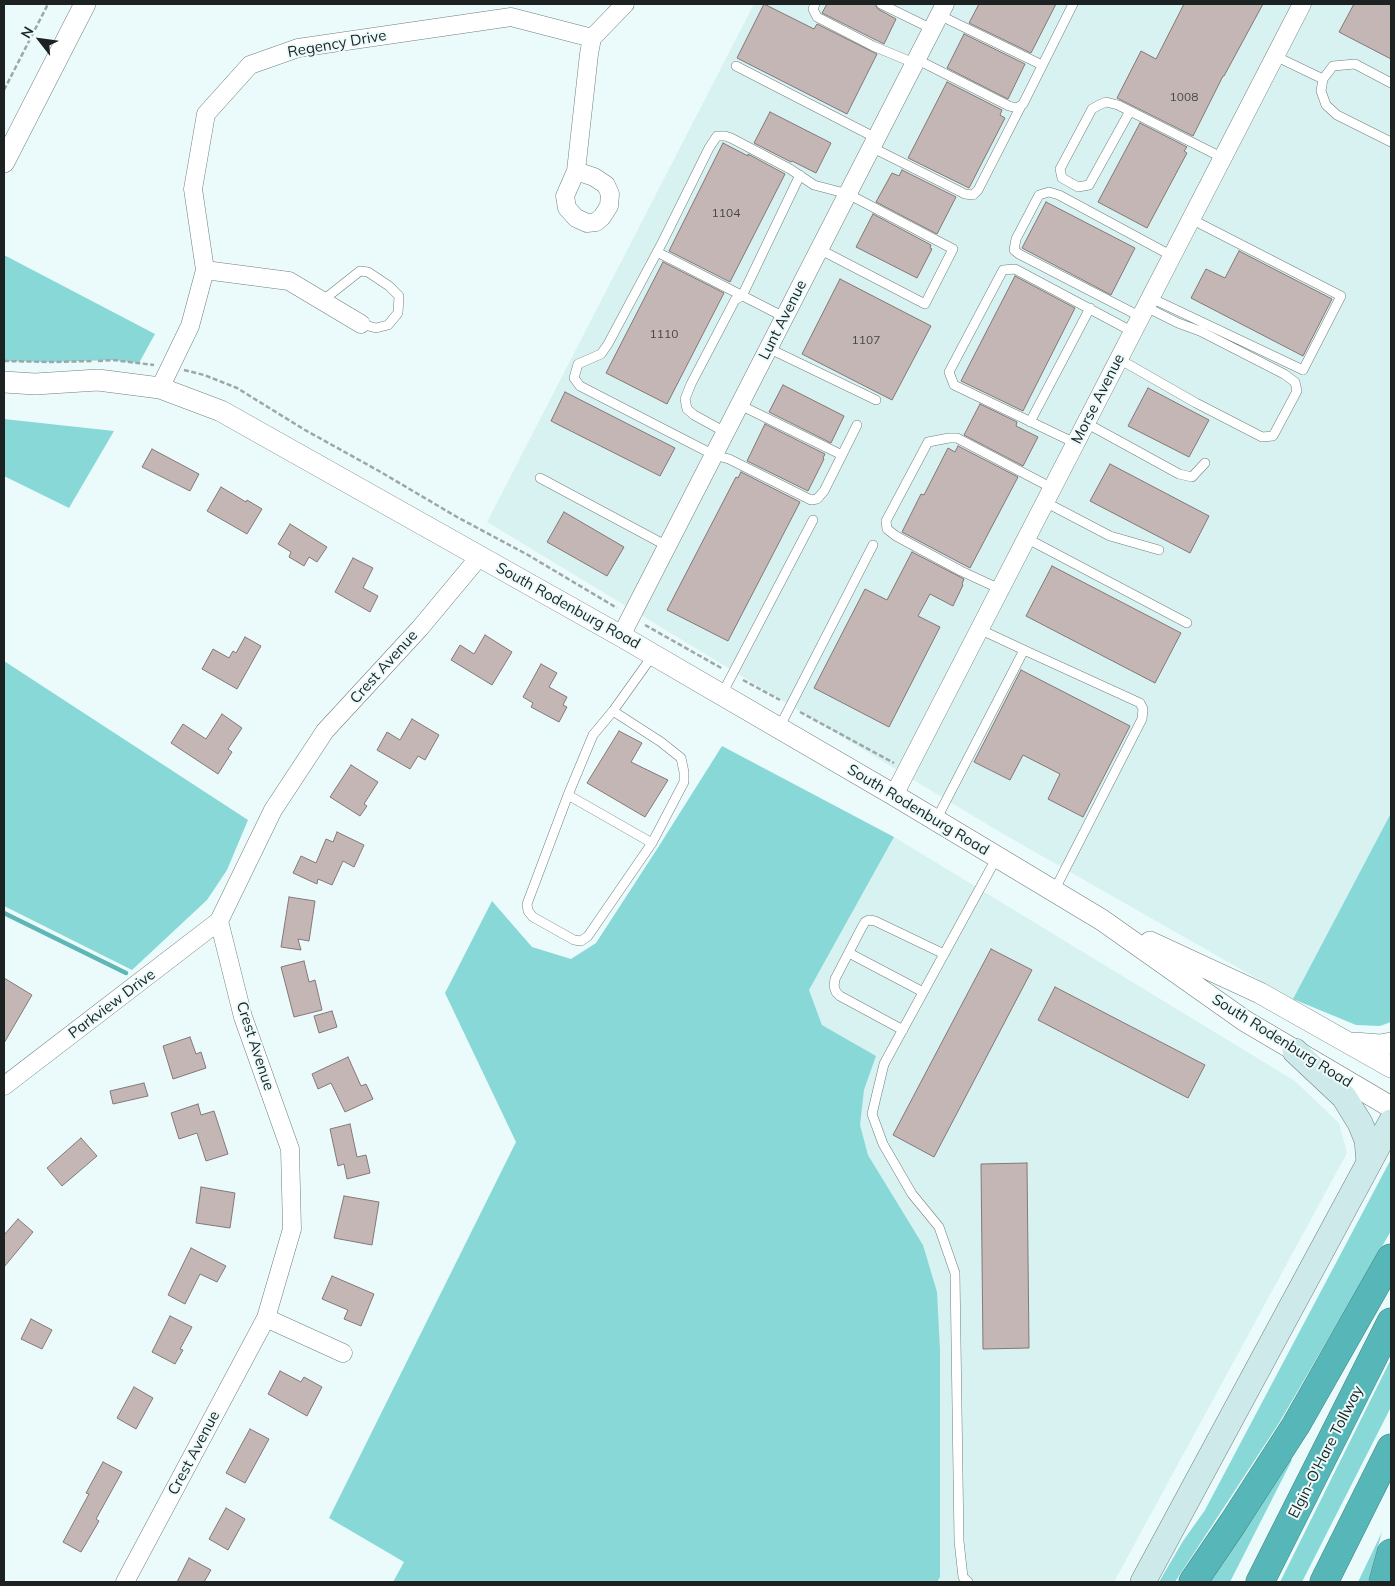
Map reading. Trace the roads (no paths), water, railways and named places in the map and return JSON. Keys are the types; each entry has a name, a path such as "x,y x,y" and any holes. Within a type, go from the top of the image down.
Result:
{"highway":[{"path":"1193,1582 1234,1523 1296,1425 1391,1258"},
{"name":"Elgin-O'Hare Tollway","path":"1260,1582 1391,1322"},
{"path":"1324,1582 1391,1448"},
{"path":"1383,1582 1391,1553"}],"main road":[{"path":"1295,1051 1344,1097 1360,1123 1367,1140 1369,1163"},
{"path":"1143,1582 1391,1122"}],"street":[{"path":"4,162 85,4"},
{"path":"576,171 592,38 624,4"},
{"name":"Morse Avenue","path":"894,795 1302,4"},
{"name":"Regency Drive","path":"160,388 190,326 205,270 193,189 206,114 250,65 298,48 511,16 592,38"},
{"name":"Lunt Avenue","path":"621,636 938,16"},
{"path":"205,270 288,282 361,324"},
{"name":"South Rodenburg Road","path":"4,382 35,384 98,380 160,388 221,411 654,654 894,795 1102,920 1244,1021 1391,1107"},
{"name":"Crest Avenue","path":"125,1582 266,1318 292,1229 290,1149 243,1018 219,921 273,810 325,731 420,628 480,556"},
{"name":"South Rodenburg Road","path":"1102,920 1260,993 1391,1067"},
{"name":"Parkview Drive","path":"4,1086 219,921"},
{"path":"1349,1043 1380,1045 1391,1043"},
{"path":"266,1318 343,1353"}],"lane":[{"path":"815,4 812,9 817,17 873,46 915,61 1009,106 1018,108 1021,106"},
{"path":"881,4 938,16 1042,65"},
{"path":"736,66 965,194 973,195 978,190 1073,4"},
{"path":"1276,56 1322,79"},
{"path":"1391,83 1355,64 1333,66 1322,79 1321,91 1326,105 1337,115 1391,142"},
{"path":"1130,111 1089,185 1078,187 1062,178 1060,169 1092,110 1099,104 1106,102 1118,105 1130,111 1223,158"},
{"path":"819,249 924,304 953,249 848,194 814,185 800,175 731,138 717,136 709,148 608,344 601,354 578,364 574,378 580,386 714,455 729,459 811,500 817,499 824,491 857,425"},
{"path":"726,432 687,409 685,398 690,384 735,300 742,296 800,175"},
{"path":"1172,256 1059,195 1049,192 1039,195 1016,239 1014,250 1142,313 1303,370 1341,296 1191,219"},
{"path":"657,252 784,317"},
{"path":"1075,443 954,385 949,372 1003,270 1015,269 1090,308 1142,313 1200,331 1284,374 1295,382 1297,390 1273,436 1262,437 1196,403 1119,359"},
{"path":"322,301 360,271 368,272 389,286 399,296 398,313 388,324 376,328 361,324"},
{"path":"1030,422 1090,308"},
{"path":"768,348 876,400"},
{"path":"740,405 842,455"},
{"path":"1086,423 1179,474 1192,477 1205,463"},
{"path":"1000,589 961,572 896,536 887,529 886,521 928,442 957,438 1110,536 1159,550"},
{"path":"540,478 667,546"},
{"path":"722,695 813,520"},
{"path":"1026,538 1187,623"},
{"path":"779,728 873,545"},
{"path":"980,628 1140,704 1143,709 1142,719 1054,891"},
{"path":"935,820 1024,650"},
{"path":"613,711 661,742 681,758 684,782 652,843 588,936 581,941 574,940 533,916 528,911 527,904 593,735 613,711 654,654"},
{"path":"568,795 652,843"},
{"path":"968,1582 964,1576 959,1541 955,1273 939,1227 912,1194 883,1144 872,1114 884,1064 997,857"},
{"path":"902,1030 836,992 834,986 835,979 865,922 875,920 944,954"},
{"path":"849,953 923,992"}],"waterway":[{"path":"4,913 126,973"}]}
